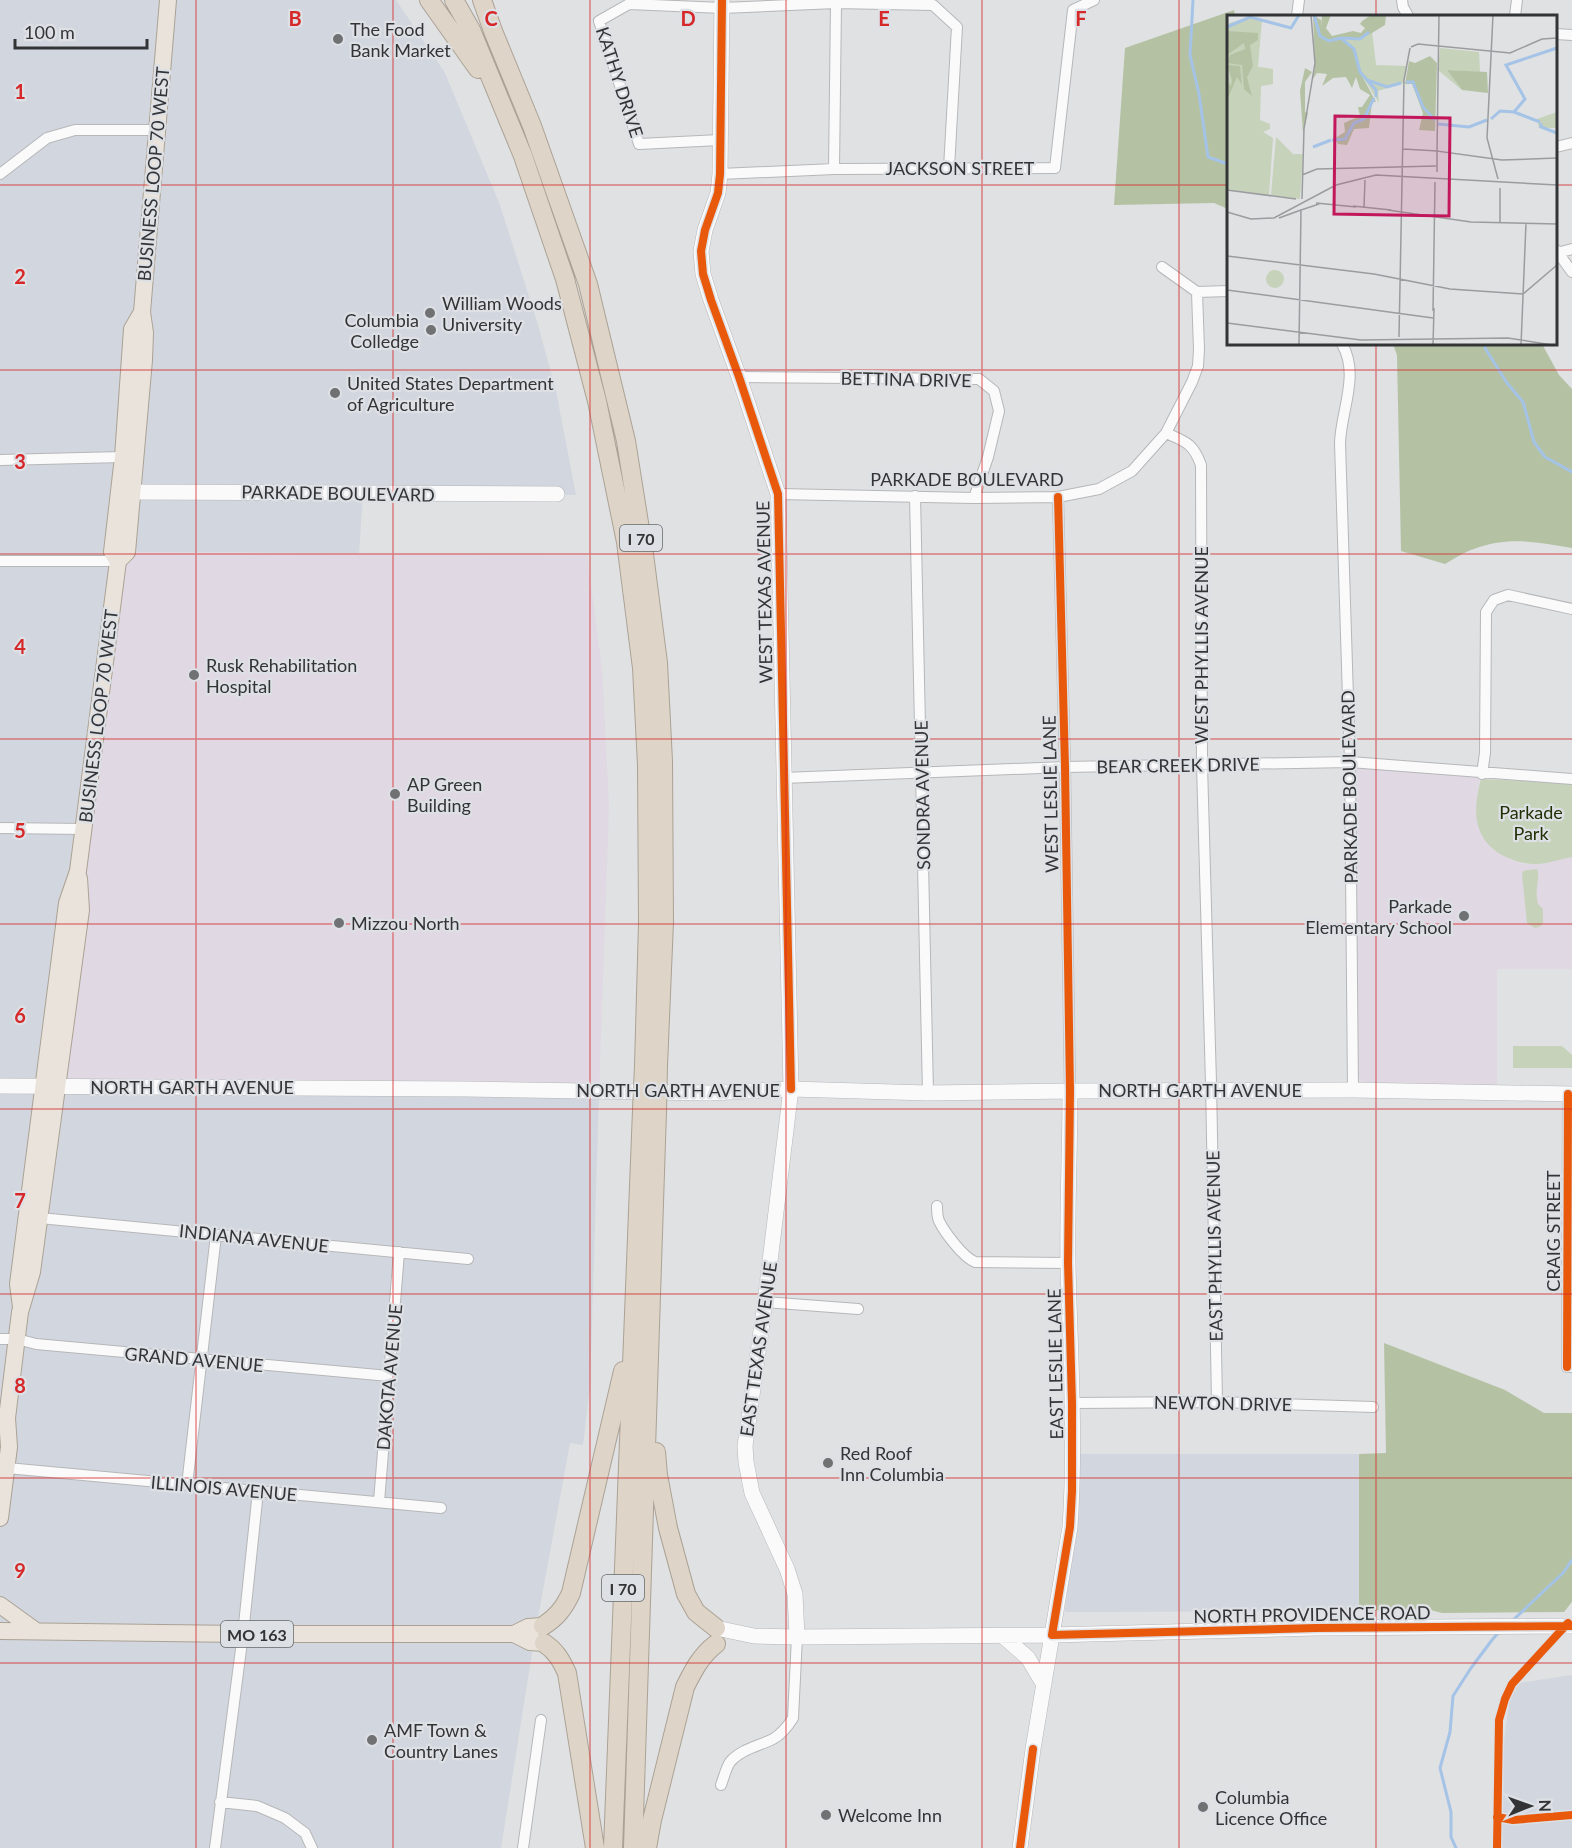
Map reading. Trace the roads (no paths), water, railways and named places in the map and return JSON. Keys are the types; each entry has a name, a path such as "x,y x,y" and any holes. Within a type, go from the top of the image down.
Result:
{"highway":[{"path":"429,0 472,58 511,128"},
{"name":"I 70","path":"454,0 471,30 523,156 565,279 597,401 626,542 642,668 647,765 651,1066 650,1361 633,1848"},
{"name":"I 70","path":"475,0 493,31 532,126 588,284 626,441 658,663 663,761 664,922 651,1066"},
{"path":"482,0 493,31"},
{"name":"I 70","path":"613,1848 633,1329 650,1111"},
{"path":"596,1848 567,1673 544,1634 563,1609 571,1593 633,1329"},
{"path":"647,1848 685,1687 693,1670 716,1636 696,1612 686,1594 668,1528 658,1475 650,1361"}],"main road":[{"name":"BUSINESS LOOP 70 WEST","path":"50,1086 67,903 78,871 118,561 112,552 126,493 144,360 145,333 142,312 168,0"},
{"name":"BUSINESS LOOP 70 WEST","path":"126,493 123,457 132,329 142,312"},
{"path":"0,1518 9,1447 7,1418 9,1339 33,1272 40,1218 50,1086"},
{"path":"21,1307 18,1284 50,1086"},
{"path":"0,1437 7,1418"},
{"path":"0,1605 36,1631"},
{"name":"MO 163","path":"0,1631 514,1634 528,1627 544,1634"}],"street":[{"name":"JACKSON STREET","path":"720,174 834,169 1055,168 1073,10 1094,0"},
{"path":"1297,15 1299,0"},
{"path":"1402,0 1407,15"},
{"path":"1515,15 1517,0"},
{"path":"834,169 836,3"},
{"name":"KATHY DRIVE","path":"720,141 639,144 599,21 629,4 933,5 957,27 950,168"},
{"name":"WEST TEXAS AVENUE","path":"722,4 720,174 718,193 705,230 701,251 711,300 740,377 778,494 791,1089"},
{"path":"1557,34 1572,35"},
{"path":"0,174 47,138 75,130 157,130"},
{"path":"1557,147 1572,143"},
{"path":"1557,251 1572,249"},
{"path":"1557,252 1572,272"},
{"path":"1162,267 1197,292 1227,291"},
{"name":"PARKADE BOULEVARD","path":"778,494 974,498 1058,496 1099,489 1132,471 1166,433 1192,382 1197,366 1197,292"},
{"name":"PARKADE BOULEVARD","path":"1342,345 1349,360 1351,374 1340,443 1350,762 1353,1090"},
{"name":"BETTINA DRIVE","path":"740,377 979,380 994,391 999,411 988,457 974,498"},
{"name":"WEST PHYLLIS AVENUE","path":"1166,433 1186,442 1196,451 1201,465 1202,765 1211,1090"},
{"path":"0,460 123,457"},
{"name":"PARKADE BOULEVARD","path":"126,493 557,494"},
{"name":"SONDRA AVENUE","path":"915,496 928,1094"},
{"name":"WEST LESLIE LANE","path":"1058,496 1070,1091"},
{"path":"0,561 118,561"},
{"path":"1482,774 1485,753 1486,612 1494,600 1508,596 1572,609"},
{"name":"BEAR CREEK DRIVE","path":"783,778 1065,767 1350,762 1482,774 1572,779"},
{"path":"0,828 84,829"},
{"name":"NORTH GARTH AVENUE","path":"0,1086 710,1093 791,1089 928,1094 1353,1090 1570,1094"},
{"name":"EAST TEXAS AVENUE","path":"791,1089 765,1302 745,1434 746,1462 752,1493 784,1562 795,1594 797,1637"},
{"name":"EAST PHYLLIS AVENUE","path":"1211,1090 1217,1402"},
{"name":"EAST LESLIE LANE","path":"1020,1848 1033,1749 1070,1527 1072,1403 1068,1263 1070,1091"},
{"name":"CRAIG STREET","path":"1569,1367 1570,1094"},
{"path":"937,1206 940,1224 967,1258 975,1262 1068,1263"},
{"name":"INDIANA AVENUE","path":"40,1218 468,1259"},
{"path":"187,1485 216,1235"},
{"name":"DAKOTA AVENUE","path":"379,1502 399,1252"},
{"path":"765,1302 858,1309"},
{"name":"GRAND AVENUE","path":"9,1339 36,1344 389,1376"},
{"name":"NEWTON DRIVE","path":"1072,1403 1217,1402 1373,1407"},
{"name":"ILLINOIS AVENUE","path":"7,1468 441,1508"},
{"path":"215,1848 243,1634 258,1491"},
{"name":"NORTH PROVIDENCE ROAD","path":"716,1636 1003,1636 1210,1630 1572,1626"},
{"path":"1003,1636 1028,1658 1044,1686"},
{"path":"721,1785 729,1764 736,1756 774,1738 794,1718 797,1637"},
{"path":"523,1848 541,1720"},
{"path":"220,1802 257,1806 285,1818 305,1833 312,1848"}],"waterway":[{"path":"1193,0 1190,55 1199,94 1208,157 1227,164"},
{"path":"1485,345 1507,383 1523,402 1534,442 1545,457 1572,472"},
{"path":"1511,1622 1563,1573 1572,1560"},
{"path":"1456,1848 1451,1837 1451,1812 1440,1768 1450,1732 1453,1696 1499,1632"}],"place":[{"name":"The Food Bank Market","path":"338,39"},
{"name":"William Woods University","path":"430,313"},
{"name":"Columbia Colledge","path":"431,330"},
{"name":"United States Department of Agriculture","path":"335,393"},
{"name":"Rusk Rehabilitation Hospital","path":"194,675"},
{"name":"AP Green Building","path":"395,794"},
{"name":"Parkade Elementary School","path":"1464,916"},
{"name":"Mizzou North","path":"339,923"},
{"name":"Red Roof Inn Columbia","path":"828,1463"},
{"name":"AMF Town & Country Lanes","path":"372,1740"},
{"name":"Columbia Licence Office","path":"1203,1807"},
{"name":"Welcome Inn","path":"826,1815"}],"park label":[{"name":"Parkade Park","path":"1531,822"}]}
